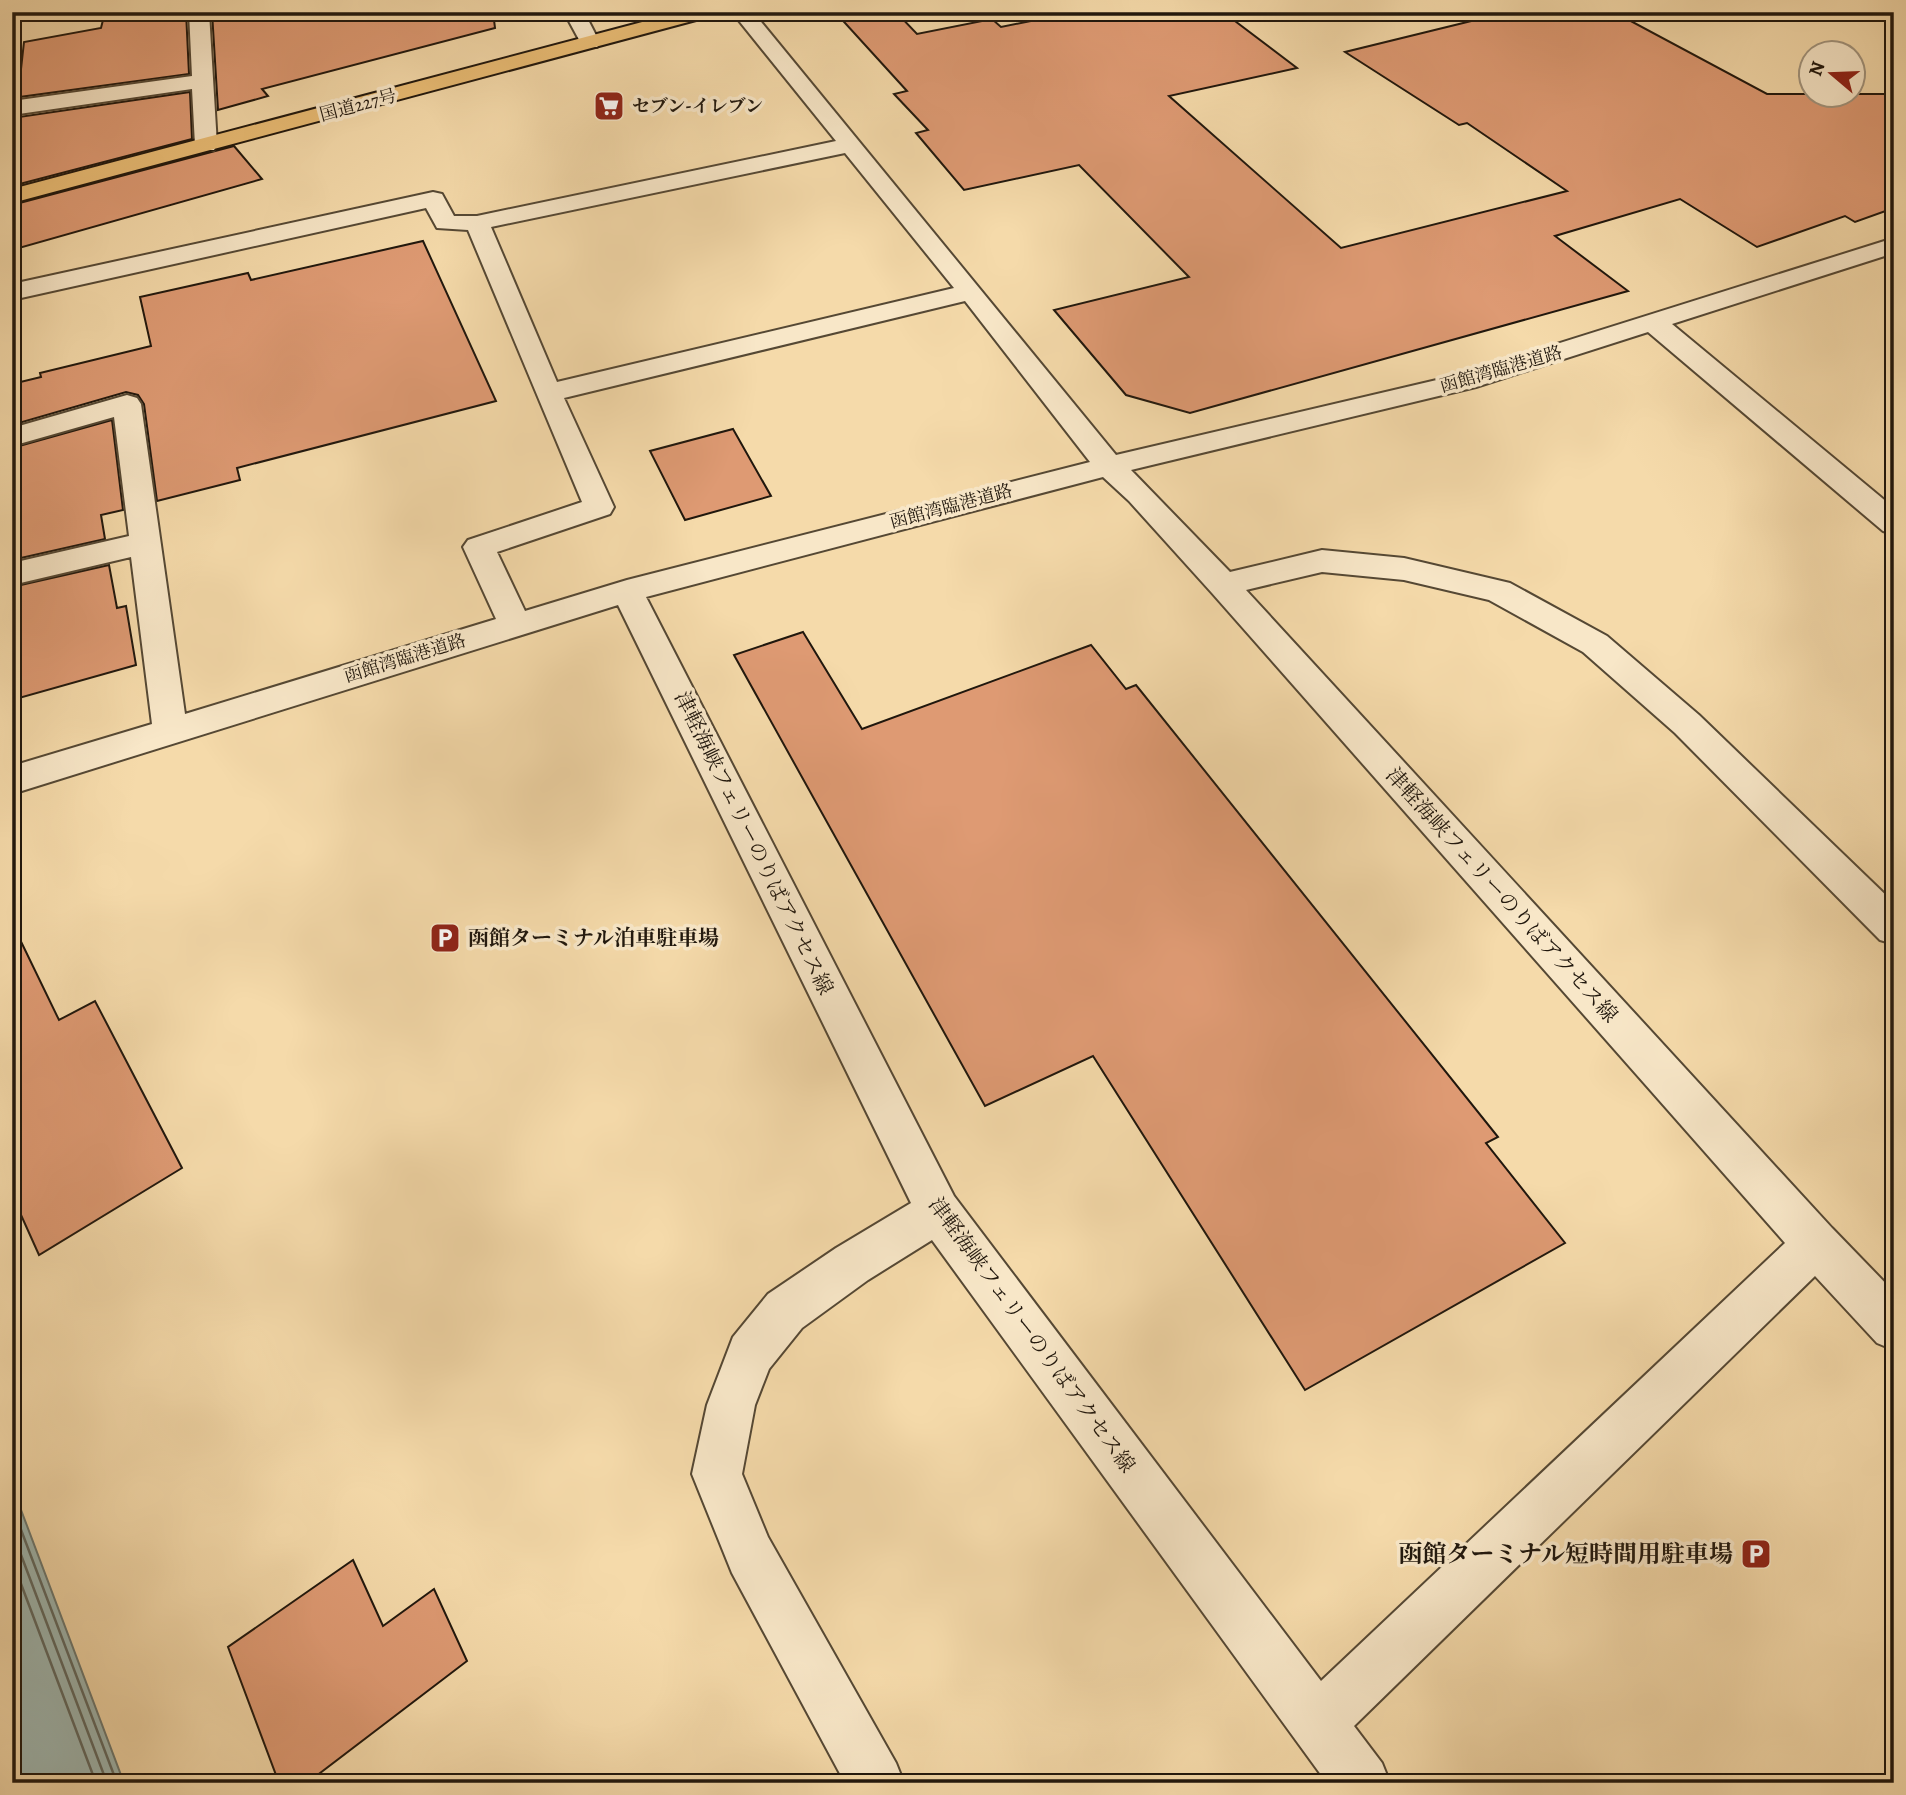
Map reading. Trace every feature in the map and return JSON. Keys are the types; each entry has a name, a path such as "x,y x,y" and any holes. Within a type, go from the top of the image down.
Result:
{"highway":[{"name":"国道227号","path":"12,196 704,12"}],"street":[{"path":"200,12 206,145"},
{"path":"574,12 590,43"},
{"name":"津軽海峡フェリーのりばアクセス線","path":"742,12 1109,466 1140,494 1816,1244 1894,1326"},
{"path":"12,108 202,81"},
{"path":"12,292 433,199 446,223 477,222 852,145"},
{"path":"477,222 599,507 479,547 515,624"},
{"name":"函館湾臨港道路","path":"12,780 627,590 1109,466 1466,381 1894,245"},
{"path":"548,393 971,292"},
{"path":"1653,323 1894,524"},
{"path":"12,437 127,404 170,731"},
{"path":"12,574 145,543"},
{"path":"1223,585 1322,561 1405,569 1499,591 1595,644 1687,724 1894,928"},
{"name":"津軽海峡フェリーのりばアクセス線","path":"627,590 938,1211 1362,1783"},
{"path":"876,1783 750,1555 717,1474 731,1405 750,1354 785,1311 852,1264 938,1211"},
{"path":"1317,1723 1816,1244"}],"water":[{"path":"12,1486 124,1783 12,1783"}],"building":[{"path":"105,12 186,12 189,74 12,98 12,79 20,78 24,42 101,28"},
{"path":"212,12 493,12 495,28 262,89 268,96 218,110"},
{"path":"835,12 896,12 917,34 992,19 1001,27 1076,12 1223,12 1297,68 1169,96 1341,248 1567,191 1467,123 1459,125 1345,52 1508,12 1614,12 1767,94 1798,94 1798,108 1868,108 1868,94 1894,94 1894,208 1855,222 1845,216 1757,247 1680,199 1555,236 1628,291 1190,413 1126,395 1054,310 1189,277 1079,165 964,190 916,133 928,130 894,94 907,91"},
{"path":"190,92 192,139 12,186 12,118"},
{"path":"234,146 262,179 12,250 12,205"},
{"path":"423,241 496,401 237,468 240,480 157,501 144,404 138,395 126,392 12,425 12,384 41,377 40,373 151,346 140,297 248,273 251,280"},
{"path":"112,420 123,510 101,515 105,539 12,560 12,448"},
{"path":"733,429 771,496 685,520 650,451"},
{"path":"109,565 117,608 126,606 136,665 12,700 12,587"},
{"path":"803,632 862,729 1091,645 1126,689 1136,685 1498,1137 1486,1143 1565,1243 1305,1390 1093,1056 985,1106 734,655"},
{"path":"12,923 59,1020 95,1001 182,1168 39,1255 12,1195"},
{"path":"353,1560 383,1626 434,1589 467,1661 307,1783 279,1783 228,1647"}],"place":[{"name":"セブン-イレブン","path":"609,106"},
{"name":"函館ターミナル泊車駐車場","path":"445,938"},
{"name":"函館ターミナル短時間用駐車場","path":"1756,1554"}]}
